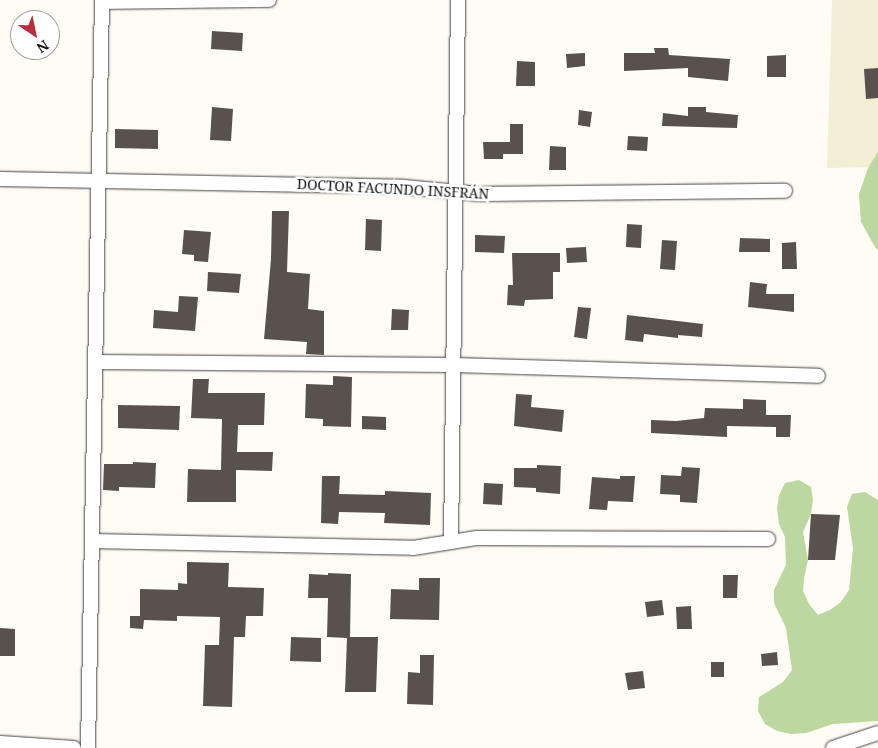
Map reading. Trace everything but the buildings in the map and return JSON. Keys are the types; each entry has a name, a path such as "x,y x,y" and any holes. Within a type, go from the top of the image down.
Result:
{"street":[{"path":"88,748 102,1 269,0"},
{"path":"451,542 458,0"},
{"name":"DOCTOR FACUNDO INSFRÁN","path":"0,179 404,187 479,194 785,191"},
{"path":"95,362 453,365 818,376"},
{"path":"92,540 413,548 477,538 768,539"},
{"path":"833,748 878,733"},
{"path":"0,743 74,748"}],"shaded area":[{"path":"832,0 878,0 878,167 827,168"}],"green space":[{"path":"878,152 878,250 861,222 859,194 868,168"},
{"path":"799,480 811,487 813,500 811,514 803,532 808,560 803,591 809,604 818,615 830,610 841,602 849,590 853,548 847,507 852,494 865,492 878,500 878,721 833,724 806,733 791,734 777,731 765,724 758,711 759,697 783,682 792,670 786,628 774,603 774,590 786,565 785,537 779,524 777,509 779,495 785,483"}]}
